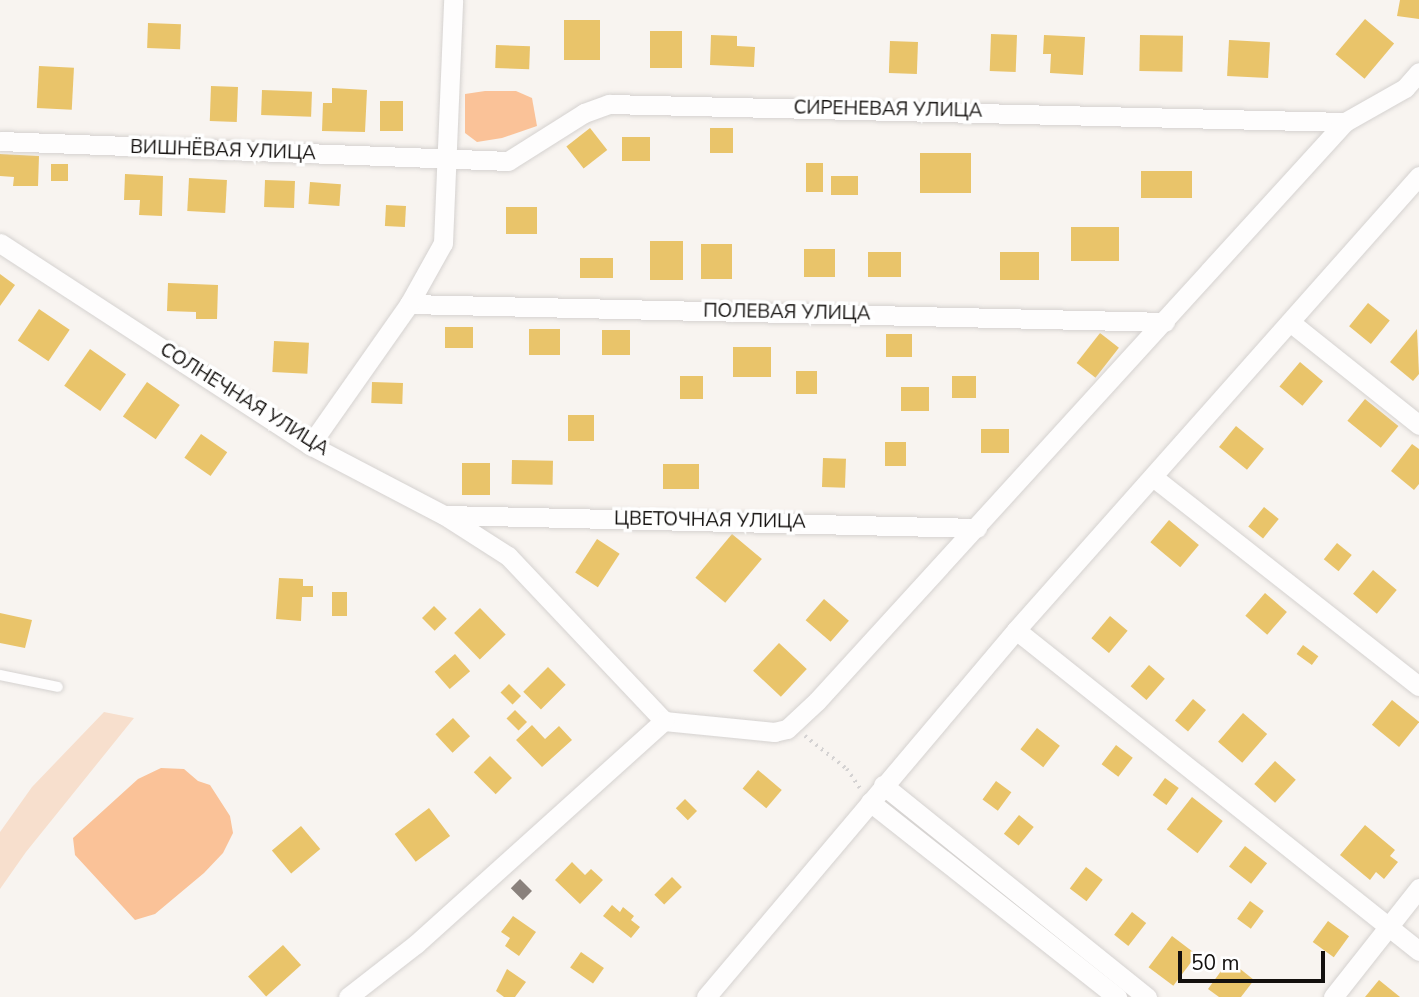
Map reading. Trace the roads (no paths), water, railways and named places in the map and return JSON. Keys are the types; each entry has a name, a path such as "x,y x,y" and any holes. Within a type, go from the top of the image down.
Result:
{"street":[{"path":"310,444 408,304 443,243 453,0"},
{"path":"348,997 416,944 664,721 779,731 787,729 817,701 977,528 1345,122 1405,88 1419,72"},
{"name":"СИРЕНЕВАЯ УЛИЦА","path":"446,160 508,161 584,113 609,104 1345,122"},
{"name":"ВИШНЁВАЯ УЛИЦА","path":"0,141 446,160"},
{"path":"706,997 1016,630 1419,176"},
{"name":"СОЛНЕЧНАЯ УЛИЦА","path":"0,243 310,444 444,515 508,556 664,721"},
{"name":"ПОЛЕВАЯ УЛИЦА","path":"408,304 1165,322"},
{"path":"1290,322 1419,425"},
{"path":"1153,477 1419,686"},
{"name":"ЦВЕТОЧНАЯ УЛИЦА","path":"444,515 977,528"},
{"path":"1016,630 1419,951"},
{"path":"883,785 1146,997"},
{"path":"870,802 1116,997"},
{"path":"1334,997 1419,888"}],"lane":[{"path":"0,675 58,687"}]}
